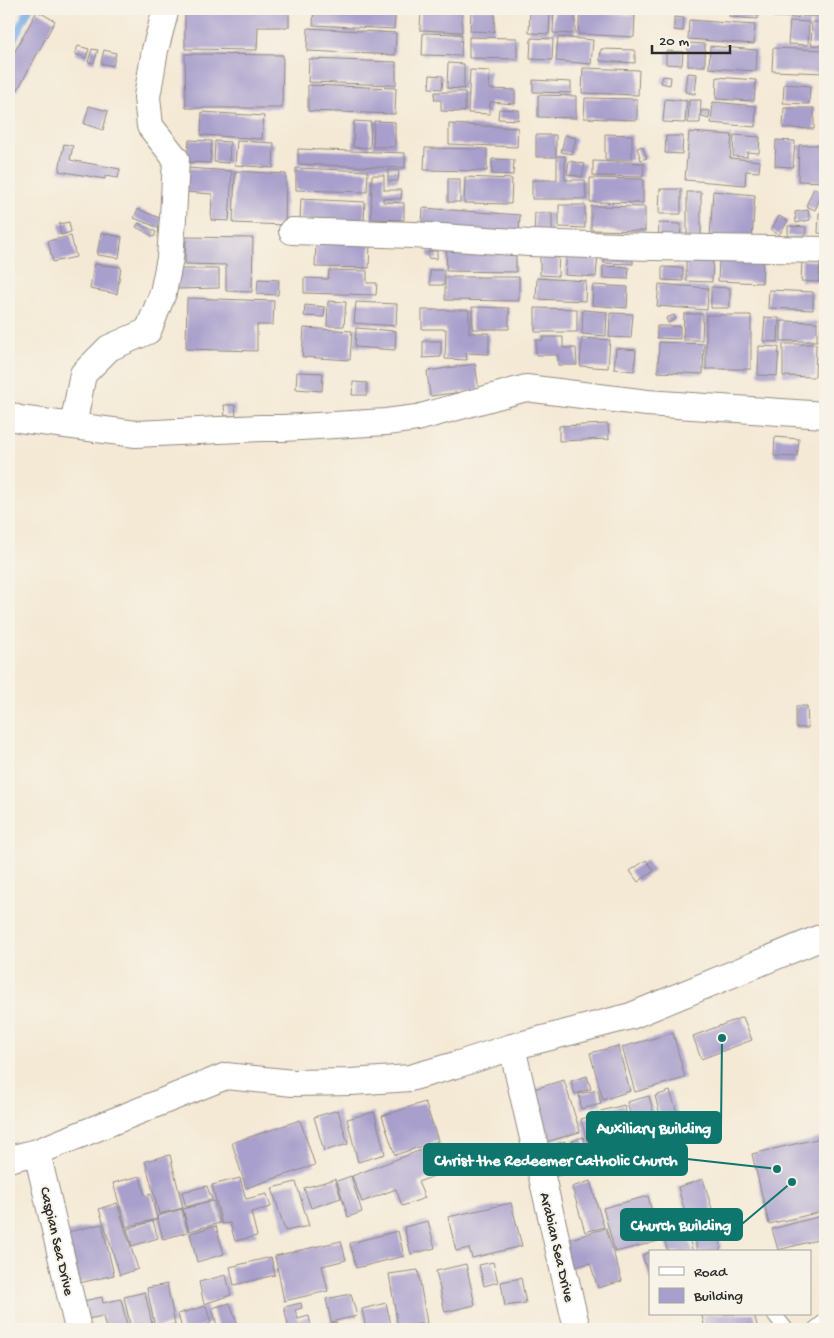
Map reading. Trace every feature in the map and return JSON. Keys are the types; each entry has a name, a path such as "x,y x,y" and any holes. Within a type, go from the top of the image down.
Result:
{"street":[{"path":"73,426 83,374 109,348 148,331 163,293 170,258 176,159 150,126 147,97 155,50 166,9"},
{"path":"292,231 413,235 538,243 825,250"},
{"path":"9,415 19,419 136,434 283,428 386,422 417,418 526,388 647,403 825,415"},
{"path":"9,1159 37,1152 226,1076 293,1083 410,1078 512,1047 631,1016 825,936"},
{"name":"Arabian Sea Drive","path":"512,1047 576,1329"},
{"name":"Caspian Sea Drive","path":"37,1152 78,1329"}],"lane":[{"path":"776,1316 786,1329"},
{"path":"814,1329 825,1321"}],"building":[{"path":"185,9 289,9 289,27 258,27 257,50 185,49"},
{"path":"314,9 396,9 394,29 313,25"},
{"path":"421,9 462,9 462,32 420,30"},
{"path":"471,9 495,9 494,32 470,31"},
{"path":"530,9 550,10 549,34 529,33"},
{"path":"730,9 758,9 758,19 729,17"},
{"path":"773,9 799,9 798,18 773,17"},
{"path":"802,9 825,9 825,17 802,16"},
{"path":"37,11 55,21 17,91 9,86 9,62"},
{"path":"554,11 575,12 575,34 553,33"},
{"path":"580,12 635,15 634,37 578,34"},
{"path":"674,17 684,18 683,31 674,30"},
{"path":"689,20 755,25 754,44 688,39"},
{"path":"790,21 809,22 808,45 788,44"},
{"path":"812,22 825,22 825,46 811,45"},
{"path":"308,28 396,33 395,55 307,51"},
{"path":"423,33 462,34 461,56 422,55"},
{"path":"469,37 517,38 517,59 469,58"},
{"path":"558,37 593,40 591,64 556,61"},
{"path":"531,38 553,39 552,60 530,59"},
{"path":"688,43 705,44 705,66 688,66"},
{"path":"78,46 89,49 86,58 75,54"},
{"path":"710,46 757,50 756,71 709,68"},
{"path":"773,48 825,50 825,73 772,71"},
{"path":"92,49 98,50 94,63 88,62"},
{"path":"601,49 635,50 635,63 600,61"},
{"path":"104,50 116,53 113,66 101,63"},
{"path":"666,51 683,52 682,65 666,64"},
{"path":"185,54 283,55 282,108 186,108"},
{"path":"309,59 396,62 396,85 308,82"},
{"path":"448,63 464,64 464,89 447,88"},
{"path":"583,68 639,70 638,95 582,93"},
{"path":"470,70 490,71 489,89 515,90 515,104 490,102 490,114 468,113"},
{"path":"687,73 697,74 695,94 685,92"},
{"path":"430,75 443,76 442,89 429,88"},
{"path":"663,76 671,77 670,85 661,83"},
{"path":"717,77 756,80 754,101 716,99"},
{"path":"533,80 571,82 571,93 533,92"},
{"path":"784,84 810,86 809,104 783,103"},
{"path":"308,85 396,88 395,114 308,111"},
{"path":"435,92 465,92 465,112 441,111 441,100 434,100"},
{"path":"538,95 576,96 576,118 538,117"},
{"path":"585,98 637,99 637,120 584,118"},
{"path":"665,99 687,101 685,123 663,122"},
{"path":"689,100 701,100 700,123 688,123"},
{"path":"713,102 756,106 755,127 711,123"},
{"path":"89,106 108,111 103,130 84,124"},
{"path":"784,108 814,108 814,129 783,128"},
{"path":"499,109 519,110 518,120 498,119"},
{"path":"702,110 710,111 709,119 702,117"},
{"path":"202,112 264,116 262,139 201,135"},
{"path":"354,121 371,122 370,148 353,147"},
{"path":"374,121 395,122 395,147 373,147"},
{"path":"449,124 518,128 517,147 449,144"},
{"path":"689,132 732,135 730,158 760,161 759,172 746,171 745,185 685,180"},
{"path":"605,134 632,135 632,160 605,160"},
{"path":"536,135 556,135 556,157 536,157"},
{"path":"565,135 576,138 572,154 561,152"},
{"path":"734,135 760,137 759,153 747,152 747,157 733,156"},
{"path":"666,136 683,136 682,154 665,153"},
{"path":"189,140 212,141 210,163 187,162"},
{"path":"776,140 795,141 793,167 775,166"},
{"path":"215,141 230,142 229,163 214,162"},
{"path":"237,141 274,143 273,168 235,165"},
{"path":"64,144 73,146 70,160 120,169 118,178 105,176 105,179 59,171"},
{"path":"799,145 825,145 825,182 798,181"},
{"path":"642,146 647,158 641,160 637,148"},
{"path":"425,148 487,149 487,171 424,170"},
{"path":"298,149 405,153 405,168 298,164"},
{"path":"557,156 565,156 565,180 585,180 586,199 532,199 532,180 557,180"},
{"path":"492,159 514,160 513,175 492,174"},
{"path":"569,161 585,164 582,177 567,174"},
{"path":"593,161 644,163 643,177 593,176"},
{"path":"186,168 232,171 229,221 211,220 212,194 185,192"},
{"path":"296,168 368,171 367,192 296,190"},
{"path":"388,170 399,170 398,181 388,181"},
{"path":"235,171 286,174 285,225 233,223"},
{"path":"372,175 384,175 384,190 402,190 401,199 383,198 383,202 404,203 404,220 371,219"},
{"path":"465,177 512,179 511,204 464,203"},
{"path":"590,178 643,179 643,203 590,202"},
{"path":"448,179 460,179 460,202 448,202"},
{"path":"814,188 823,192 815,210 806,206"},
{"path":"660,189 681,189 681,214 659,214"},
{"path":"713,191 755,195 752,240 710,237"},
{"path":"687,192 701,192 701,238 687,238"},
{"path":"301,199 365,202 364,222 300,219"},
{"path":"559,205 585,205 585,228 559,227"},
{"path":"591,206 645,207 645,231 591,230"},
{"path":"423,208 520,215 519,234 422,227"},
{"path":"138,209 162,219 159,228 134,218"},
{"path":"808,210 810,220 796,223 795,212"},
{"path":"535,213 552,213 552,234 534,234"},
{"path":"819,213 825,214 825,234 818,233"},
{"path":"779,216 788,221 779,235 771,230"},
{"path":"69,222 71,232 61,235 59,224"},
{"path":"139,223 156,232 154,237 136,227"},
{"path":"659,223 681,224 680,244 658,243"},
{"path":"788,226 806,227 805,236 788,236"},
{"path":"101,233 122,237 119,258 97,255"},
{"path":"71,236 76,257 53,262 48,241"},
{"path":"186,237 253,238 252,292 226,291 226,265 185,264"},
{"path":"316,240 370,243 369,268 315,267"},
{"path":"447,245 516,246 516,272 446,271"},
{"path":"428,251 437,251 437,259 428,258"},
{"path":"567,252 598,255 596,277 565,275"},
{"path":"605,253 633,254 633,264 604,263"},
{"path":"540,254 559,254 558,276 540,275"},
{"path":"686,257 713,258 712,282 686,281"},
{"path":"719,258 763,260 762,283 718,281"},
{"path":"802,260 820,261 819,282 801,281"},
{"path":"822,261 825,261 825,287 823,287"},
{"path":"94,264 121,267 117,294 90,289"},
{"path":"603,266 629,267 628,279 603,278"},
{"path":"662,267 683,268 683,281 662,280"},
{"path":"176,269 219,269 219,288 177,289"},
{"path":"329,270 367,271 367,283 377,283 376,295 304,293 304,278 328,279"},
{"path":"430,270 444,270 444,285 430,285"},
{"path":"445,277 519,277 519,301 445,300"},
{"path":"537,278 586,281 585,301 536,299"},
{"path":"258,279 279,280 278,295 257,294"},
{"path":"659,284 708,288 707,310 657,306"},
{"path":"593,285 628,287 627,308 592,305"},
{"path":"711,287 730,288 730,308 711,308"},
{"path":"769,290 813,292 813,310 768,308"},
{"path":"187,298 274,301 273,325 257,325 257,351 186,349"},
{"path":"328,301 346,302 344,326 327,326"},
{"path":"356,302 397,304 396,326 354,323"},
{"path":"305,305 325,307 324,317 304,316"},
{"path":"472,307 509,308 509,329 472,329"},
{"path":"535,308 577,309 577,332 535,332"},
{"path":"422,310 469,310 469,333 489,333 489,354 466,353 467,360 445,359 446,329 422,329"},
{"path":"583,310 607,312 606,336 582,334"},
{"path":"610,313 633,314 631,338 609,337"},
{"path":"684,314 703,314 702,340 683,340"},
{"path":"674,315 676,319 668,323 666,318"},
{"path":"706,315 751,315 751,369 706,369"},
{"path":"765,317 779,318 778,342 763,341"},
{"path":"821,320 825,320 825,342 821,342"},
{"path":"781,321 817,322 817,341 781,341"},
{"path":"657,326 680,326 680,339 657,338"},
{"path":"304,328 352,331 350,360 302,357"},
{"path":"356,328 396,331 395,350 355,347"},
{"path":"543,337 563,337 563,348 576,348 577,365 558,365 558,355 536,355 536,340 543,340"},
{"path":"582,338 610,340 608,368 580,366"},
{"path":"423,341 441,341 441,357 423,358"},
{"path":"659,342 704,344 703,374 658,372"},
{"path":"783,344 816,344 815,377 783,376"},
{"path":"759,346 779,347 777,376 758,375"},
{"path":"616,348 636,350 634,371 614,369"},
{"path":"822,348 825,348 825,378 821,378"},
{"path":"475,364 479,390 430,396 427,371"},
{"path":"297,372 323,373 322,391 296,389"},
{"path":"353,382 367,383 367,395 352,395"},
{"path":"224,405 235,405 236,416 225,416"},
{"path":"608,424 609,439 559,441 559,426"},
{"path":"775,437 799,439 797,457 774,456"},
{"path":"796,706 807,706 808,728 796,728"},
{"path":"646,860 654,871 638,882 630,871"},
{"path":"743,1017 752,1040 701,1059 693,1036"},
{"path":"673,1033 685,1078 635,1092 622,1047"},
{"path":"618,1046 630,1091 603,1100 590,1053"},
{"path":"587,1076 591,1089 575,1094 571,1081"},
{"path":"564,1080 580,1132 540,1144 524,1092"},
{"path":"598,1090 601,1104 581,1109 579,1094"},
{"path":"670,1091 686,1140 668,1145 655,1096"},
{"path":"649,1096 661,1140 639,1146 627,1102"},
{"path":"425,1102 438,1141 395,1155 382,1116"},
{"path":"624,1105 630,1127 615,1131 620,1148 608,1151 597,1112"},
{"path":"338,1110 348,1144 324,1151 314,1117"},
{"path":"374,1112 385,1154 358,1162 347,1119"},
{"path":"593,1116 605,1160 593,1163 581,1119"},
{"path":"300,1120 315,1165 246,1188 232,1143"},
{"path":"583,1137 591,1165 565,1170 562,1161 577,1157 572,1141"},
{"path":"825,1137 825,1211 769,1224 752,1154"},
{"path":"565,1141 570,1156 557,1159 561,1175 545,1179 538,1149"},
{"path":"440,1143 450,1170 418,1182 425,1198 402,1206 396,1189 362,1202 352,1176"},
{"path":"170,1155 183,1208 159,1214 145,1161"},
{"path":"140,1176 145,1196 151,1194 157,1219 126,1227 113,1183"},
{"path":"351,1176 362,1212 348,1217 337,1181"},
{"path":"240,1178 246,1199 267,1194 271,1207 251,1212 257,1236 235,1241 230,1223 222,1224 212,1185"},
{"path":"335,1179 341,1198 311,1208 304,1188"},
{"path":"703,1179 716,1222 690,1230 678,1187"},
{"path":"590,1181 604,1227 585,1232 572,1187"},
{"path":"296,1182 309,1226 285,1231 272,1188"},
{"path":"207,1186 212,1200 186,1207 182,1192"},
{"path":"648,1196 659,1241 615,1252 603,1208"},
{"path":"214,1201 220,1223 189,1231 183,1209"},
{"path":"117,1203 138,1269 120,1275 99,1209"},
{"path":"511,1203 522,1246 472,1258 469,1248 456,1251 448,1217"},
{"path":"182,1209 188,1232 163,1239 157,1216"},
{"path":"825,1215 825,1238 778,1250 772,1229"},
{"path":"153,1221 158,1238 132,1246 127,1229"},
{"path":"428,1221 435,1248 411,1254 404,1227"},
{"path":"102,1224 114,1275 71,1285 59,1234"},
{"path":"216,1226 224,1254 197,1262 190,1233"},
{"path":"606,1228 622,1281 598,1288 590,1263 569,1269 561,1242"},
{"path":"709,1230 714,1232 720,1238 720,1250 697,1250 696,1238 701,1232"},
{"path":"398,1231 404,1256 356,1268 350,1243"},
{"path":"682,1233 684,1241 689,1239 692,1250 667,1250 664,1239"},
{"path":"341,1241 346,1260 322,1266 328,1291 284,1301 275,1256"},
{"path":"649,1252 649,1276 642,1255"},
{"path":"271,1257 275,1275 234,1285 230,1267"},
{"path":"493,1262 498,1282 484,1286 479,1265"},
{"path":"466,1264 475,1305 445,1312 436,1271"},
{"path":"418,1270 427,1323 398,1327 389,1274"},
{"path":"226,1275 231,1295 204,1304 199,1282"},
{"path":"521,1278 526,1303 505,1306 501,1282"},
{"path":"167,1284 175,1324 155,1328 147,1288"},
{"path":"145,1292 153,1329 131,1329 124,1297"},
{"path":"351,1294 357,1316 331,1322 326,1299"},
{"path":"102,1297 103,1303 121,1299 128,1329 106,1329 103,1316 78,1321 74,1303"},
{"path":"230,1303 239,1329 218,1329 212,1308"},
{"path":"301,1303 302,1308 295,1310 298,1319 309,1316 311,1326 289,1329 284,1307"},
{"path":"386,1303 392,1329 366,1329 362,1309"},
{"path":"206,1306 211,1323 191,1329 182,1329 178,1314"},
{"path":"702,1316 755,1316 758,1329 705,1329"},
{"path":"336,1322 338,1329 310,1329"}],"waterway":[{"path":"9,48 29,9"}],"place":[{"name":"Auxiliary Building","path":"722,1038"},
{"name":"Christ the Redeemer Catholic Church","path":"777,1169"},
{"name":"Church Building","path":"792,1182"}]}
